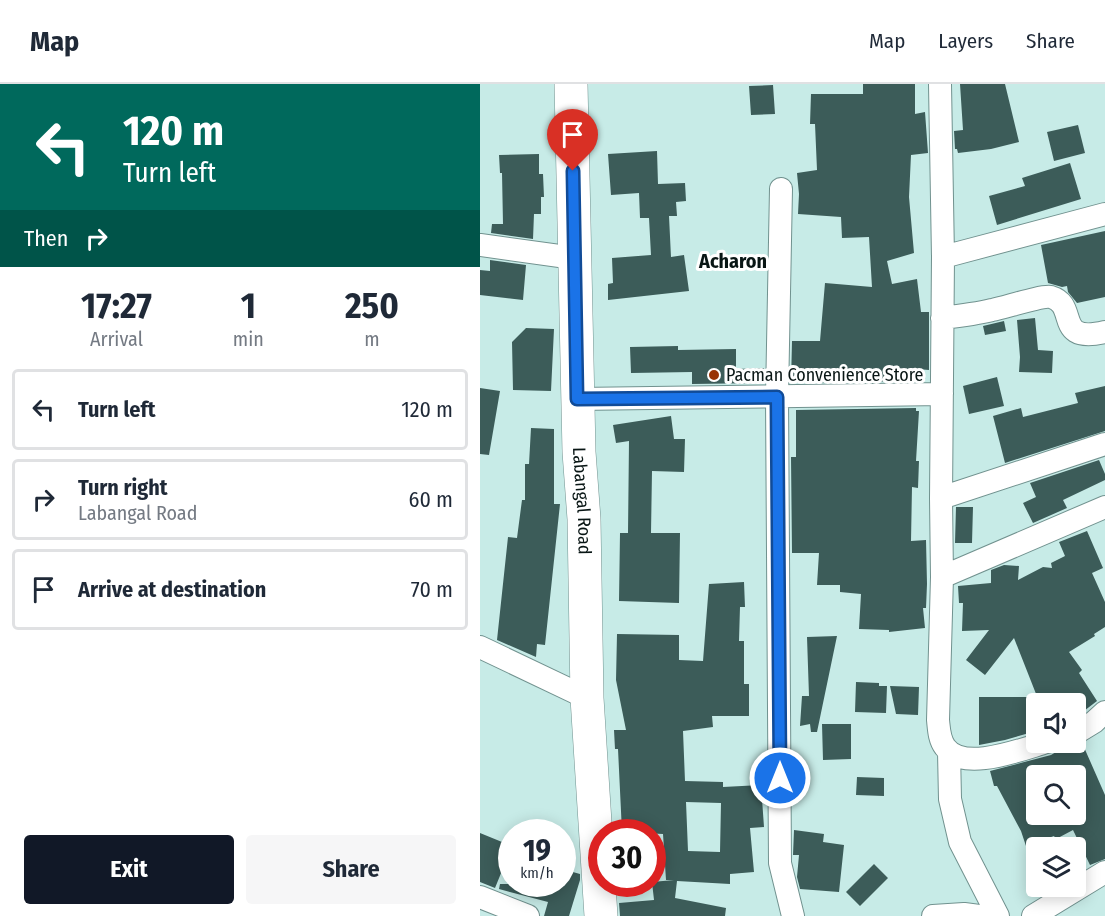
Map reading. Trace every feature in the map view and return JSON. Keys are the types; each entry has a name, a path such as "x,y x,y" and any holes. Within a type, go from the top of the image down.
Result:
{"main road":[{"name":"Labangal Road","path":"571,84 577,399 584,519 587,698 601,916"}],"street":[{"path":"940,84 943,257 942,577 938,720 943,745 949,752 967,759 982,758 1026,747"},
{"path":"781,189 777,397 780,863 793,916"},
{"path":"943,257 1105,214"},
{"path":"480,245 574,258"},
{"path":"942,318 993,310 1048,297 1058,301 1072,328 1081,335 1088,336 1105,332"},
{"path":"577,399 942,394"},
{"path":"941,498 1105,444"},
{"path":"942,577 1105,507"},
{"path":"480,646 587,698"},
{"path":"1086,727 1105,712"},
{"path":"949,752 950,799 960,842 998,916"},
{"path":"1034,916 1105,872"},
{"path":"480,897 528,916"},
{"path":"933,916 964,914 979,916"}],"building":[{"path":"863,84 915,84 915,114 925,112 928,153 911,155 909,197 914,253 887,261 892,284 917,279 921,312 929,312 929,370 917,369 917,381 791,383 792,341 820,341 825,283 872,287 869,237 842,238 841,217 798,214 797,173 817,170 815,124 810,124 811,94 863,94"},
{"path":"960,84 1005,84 1019,142 991,149 958,153 955,149 954,131 963,130"},
{"path":"773,85 775,114 751,115 749,86"},
{"path":"1078,125 1085,153 1054,161 1047,132"},
{"path":"657,151 658,184 685,183 686,201 676,202 677,216 669,216 671,257 684,255 689,291 608,300 608,284 613,283 612,258 651,255 649,218 640,218 639,193 611,195 608,154"},
{"path":"539,154 539,174 543,174 544,197 541,197 541,214 534,214 533,239 491,233 492,224 503,224 502,173 500,173 499,155"},
{"path":"1070,163 1081,199 997,225 989,196 1025,186 1022,178"},
{"path":"1105,231 1105,297 1077,303 1068,292 1067,286 1048,283 1041,245"},
{"path":"490,260 526,265 523,300 480,295 480,270 490,271"},
{"path":"1035,318 1038,350 1053,351 1052,373 1019,372 1017,320"},
{"path":"1004,321 1006,331 985,335 983,326"},
{"path":"526,328 554,329 551,391 513,390 512,342"},
{"path":"678,346 678,350 736,349 736,369 764,368 764,383 692,384 692,372 631,373 630,347"},
{"path":"997,377 1004,406 969,414 963,386"},
{"path":"1105,386 1105,431 1005,463 993,416 1021,408 1023,417 1078,403 1075,393"},
{"path":"480,388 500,391 489,455 480,454"},
{"path":"916,408 916,411 919,411 916,461 919,461 918,488 912,487 911,541 926,540 926,608 923,608 925,628 889,632 889,630 859,629 861,594 840,592 840,585 817,585 819,553 792,553 791,457 796,457 796,410"},
{"path":"671,416 674,439 685,439 684,472 652,471 651,533 680,533 679,603 619,601 620,533 628,533 629,441 616,443 613,425"},
{"path":"531,428 554,429 554,504 560,504 545,645 537,644 536,657 497,640 508,537 517,538 522,500 525,500 525,464 529,464"},
{"path":"1099,460 1105,480 1063,500 1067,508 1033,523 1023,503 1036,497 1030,483"},
{"path":"956,507 973,507 972,543 955,543"},
{"path":"1087,531 1103,568 1092,573 1105,602 1105,627 1069,652 1082,670 1079,673 1097,701 1086,709 1086,693 1036,693 1014,638 985,675 966,660 989,630 962,631 963,603 959,603 958,586 991,583 991,570 1004,565 1019,566 1018,580 1043,567 1052,568 1051,563 1065,556 1059,542"},
{"path":"744,582 745,607 740,607 739,641 744,641 744,684 749,684 749,716 712,716 713,727 683,731 685,781 723,782 723,787 761,785 764,827 750,828 754,872 730,874 730,884 677,881 675,898 726,908 725,916 620,916 619,903 666,897 666,881 674,880 666,880 666,819 621,819 618,749 615,749 614,730 626,730 616,680 617,634 679,635 679,660 703,661 709,584","holes":["686,802 721,803 720,852 688,851"]},
{"path":"837,636 817,732 811,732 810,724 800,726 802,696 809,696 807,637"},
{"path":"856,682 879,683 879,686 887,686 886,713 855,712"},
{"path":"890,686 919,687 918,715 896,714"},
{"path":"979,697 1026,697 1026,734 979,745"},
{"path":"822,724 851,724 851,759 823,760"},
{"path":"1086,752 1105,795 1105,859 1090,865 1086,857 1086,837 1076,837 1073,830 1060,837 1026,837 1026,846 1021,831 997,786 994,786 990,771 1051,755"},
{"path":"857,777 884,778 884,796 856,795"},
{"path":"794,830 824,834 823,842 844,845 839,892 800,889 797,877 799,855 793,855"},
{"path":"480,833 498,840 498,881 495,888 480,882"},
{"path":"874,864 888,878 860,906 846,892"},
{"path":"576,873 580,874 576,893"},
{"path":"529,897 575,897 569,916 544,916 548,902"}],"place":[{"name":"Pacman Convenience Store","path":"714,375"}],"district":[{"name":"Acharon","path":"733,261"}],"route":[{"path":"573,171 577,399 777,397 780,778"}]}
